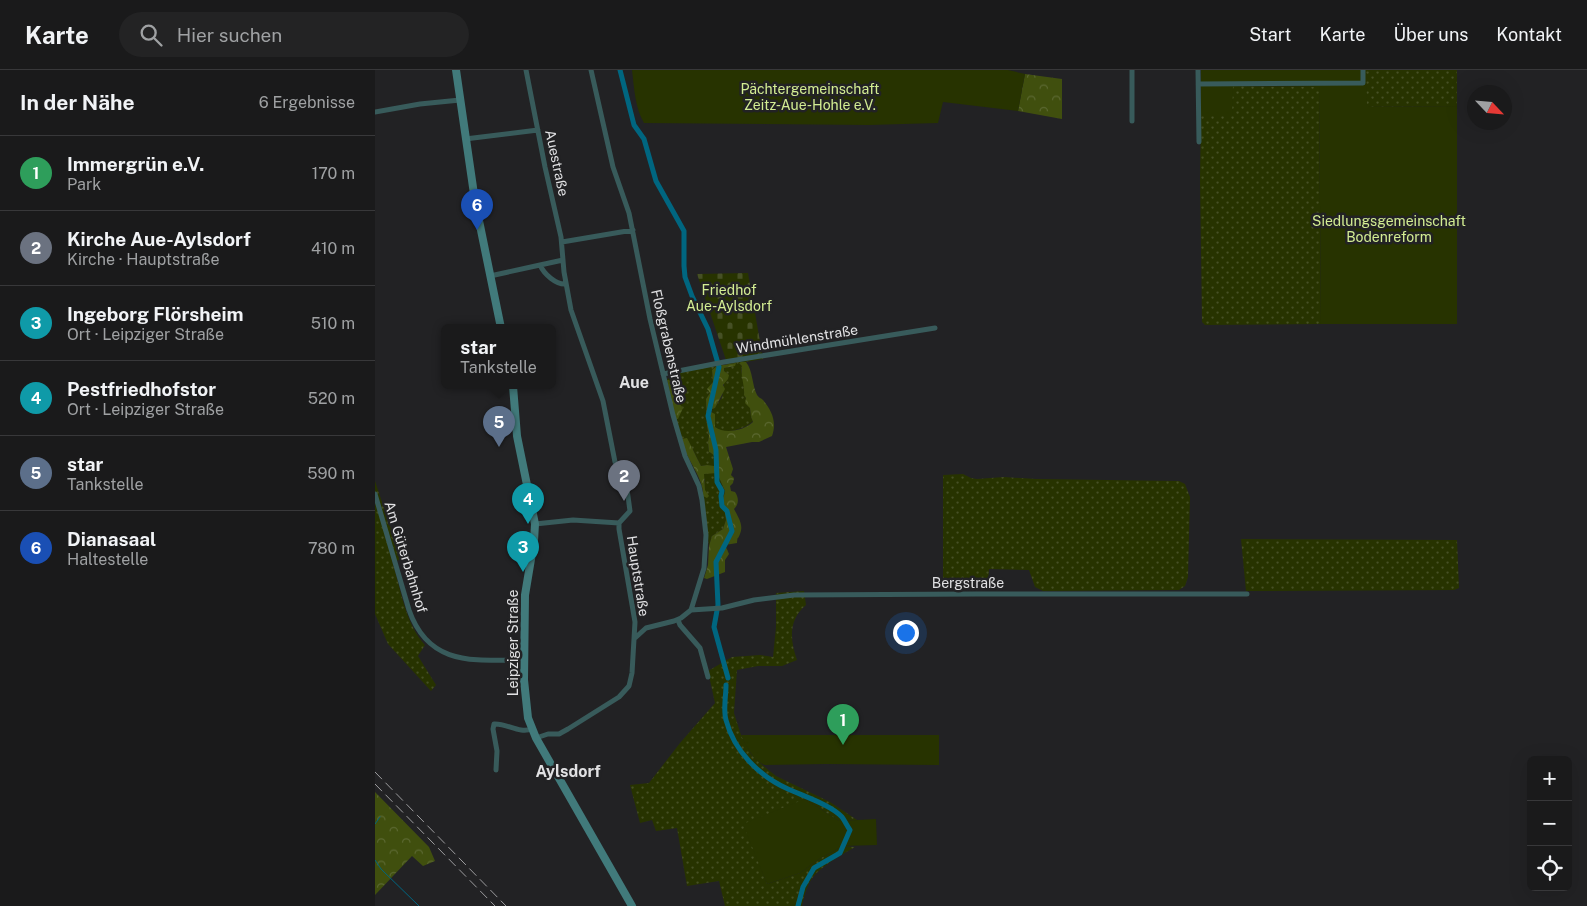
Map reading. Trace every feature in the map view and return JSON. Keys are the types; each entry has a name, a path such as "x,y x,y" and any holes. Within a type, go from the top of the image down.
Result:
{"street":[{"path":"456,70 475,201 500,324"},
{"name":"Auestraße","path":"527,70 562,242 563,260"},
{"name":"Floßgrabenstraße","path":"591,70 613,167 626,201 633,230 663,374 685,456 697,479 703,507 706,543 705,561 703,575 691,610"},
{"path":"1132,70 1132,120"},
{"path":"1198,70 1199,142"},
{"path":"1198,84 1363,84 1363,70"},
{"path":"375,112 420,104 460,100"},
{"path":"465,139 538,130"},
{"path":"562,242 633,230"},
{"path":"490,276 563,260"},
{"name":"Hauptstraße","path":"536,738 559,734 619,698 624,693 629,686 631,678 635,638 635,622 619,523 629,514 630,506 627,489 614,458 604,404 572,314 563,260"},
{"path":"540,265 542,270 557,282 566,284"},
{"name":"Windmühlenstraße","path":"663,374 718,363 935,328"},
{"name":"Leipziger Straße","path":"513,389 517,436 535,524 525,595 524,660 528,718 536,738 632,906"},
{"name":"Am Güterbahnhof","path":"375,494 411,617 427,641 443,653 458,658 472,660 524,660"},
{"path":"535,524 573,520 619,523"},
{"name":"Bergstraße","path":"691,610 722,608 754,600 794,595 1247,594"},
{"path":"635,638 645,628 678,620 691,610"},
{"path":"678,620 700,648 708,677"},
{"path":"635,622 645,628"},
{"path":"496,770 497,750 493,729 494,724 499,723 524,731 532,730"}],"green space":[{"name":"Pächtergemeinschaft Zeitz-Aue-Hohle e.V.","path":"632,70 1008,70 1025,74 1018,111 943,102 938,123 869,125 644,123 637,104"},
{"name":"Siedlungsgemeinschaft Bodenreform","path":"1201,70 1366,70 1367,107 1457,106 1457,324 1321,324 1319,87 1233,86 1232,115 1201,115"},
{"path":"1366,70 1457,70 1457,106 1366,107"},
{"path":"1025,74 1062,79 1062,119 1018,111"},
{"path":"1233,86 1319,87 1321,324 1205,325 1202,322 1201,115"},
{"name":"Friedhof Aue-Aylsdorf","path":"748,273 762,353 726,360 697,274"},
{"path":"762,353 763,359 739,363 742,366 741,370 745,386 744,394 750,407 753,421 735,430 719,430 714,424 712,409 715,408 722,397 724,368 731,367 735,363 728,365 726,360"},
{"path":"746,362 757,395 769,408 774,426 772,436 759,442 726,447 733,469 731,475 734,478 730,486 731,491 735,492 738,499 734,509 740,521 741,531 737,543 725,545 729,554 725,560 725,572 707,579 704,578 712,536 723,529 726,520 723,500 725,491 717,473 704,474 705,490 709,496 707,498 703,496 701,482 686,453 682,439 687,438 701,466 714,466 715,459 709,452 706,399 710,393 707,389 713,382 712,370 717,366 736,363 735,366 724,368 724,371 729,375 728,379 723,385 725,389 711,412 715,414 715,427 729,431 745,427 753,422 750,408 745,403 742,366 739,363"},
{"path":"717,366 712,370 713,382 710,385 710,393 706,399 709,452 713,454 716,462 714,467 701,466 693,450 682,439 675,419 675,399 678,389 667,380 682,372"},
{"path":"667,380 678,389 679,393 675,399 683,408 678,419 675,419"},
{"path":"717,473 725,491 723,500 726,520 723,529 712,536 709,546 703,496 705,480 703,477 704,474"},
{"path":"963,474 977,479 1004,477 1179,481 1185,484 1190,497 1188,577 1185,586 1179,590 1043,591 1035,587 1029,570 989,569 988,584 983,587 966,589 943,583 943,475"},
{"path":"375,481 399,553 400,560 392,561 404,605 413,627 425,645 418,656 436,685 431,691 388,644 375,614"},
{"path":"1241,539 1457,540 1459,588 1454,590 1246,591"},
{"path":"804,591 806,605 796,617 792,631 797,660 782,666 758,666 737,670 734,713 741,735 751,754 760,763 776,776 830,802 857,820 839,821 805,799 760,865 767,884 800,873 819,859 843,846 855,847 831,861 815,875 808,886 802,906 725,906 719,881 687,886 677,828 656,831 652,820 640,823 630,785 649,783 680,743 715,703 708,671 732,657 760,655 773,657 776,627 776,593"},
{"path":"741,735 939,735 939,765 765,765 754,757"},
{"path":"375,792 429,847 435,861 423,866 412,856 375,895"},
{"path":"805,799 839,821 876,819 877,845 843,846 819,859 800,873 767,884 743,824"}],"waterway":[{"path":"620,70 634,125 644,139 656,181 684,231 685,277 708,329 719,367 708,416 716,450 717,482 722,491 722,506 727,511 732,531 716,562 718,605 714,627 728,678"},
{"path":"726,685 725,716 730,731 741,752 758,770 777,784 824,805 837,813 842,817 850,830 840,853 814,868 803,887 798,906"},
{"path":"375,824 380,817"},
{"path":"375,860 381,869 419,906"}],"railway":[{"path":"375,772 506,906"},
{"path":"375,784 495,906"}],"place":[{"name":"Dianasaal","path":"477,230"},
{"name":"star","path":"499,447"},
{"name":"Kirche Aue-Aylsdorf","path":"624,501"},
{"name":"Pestfriedhofstor","path":"528,524"},
{"name":"Ingeborg Flörsheim","path":"523,572"},
{"name":"Immergrün e.V.","path":"843,745"}],"district":[{"name":"Aue","path":"634,382"},
{"name":"Aylsdorf","path":"568,771"}]}
